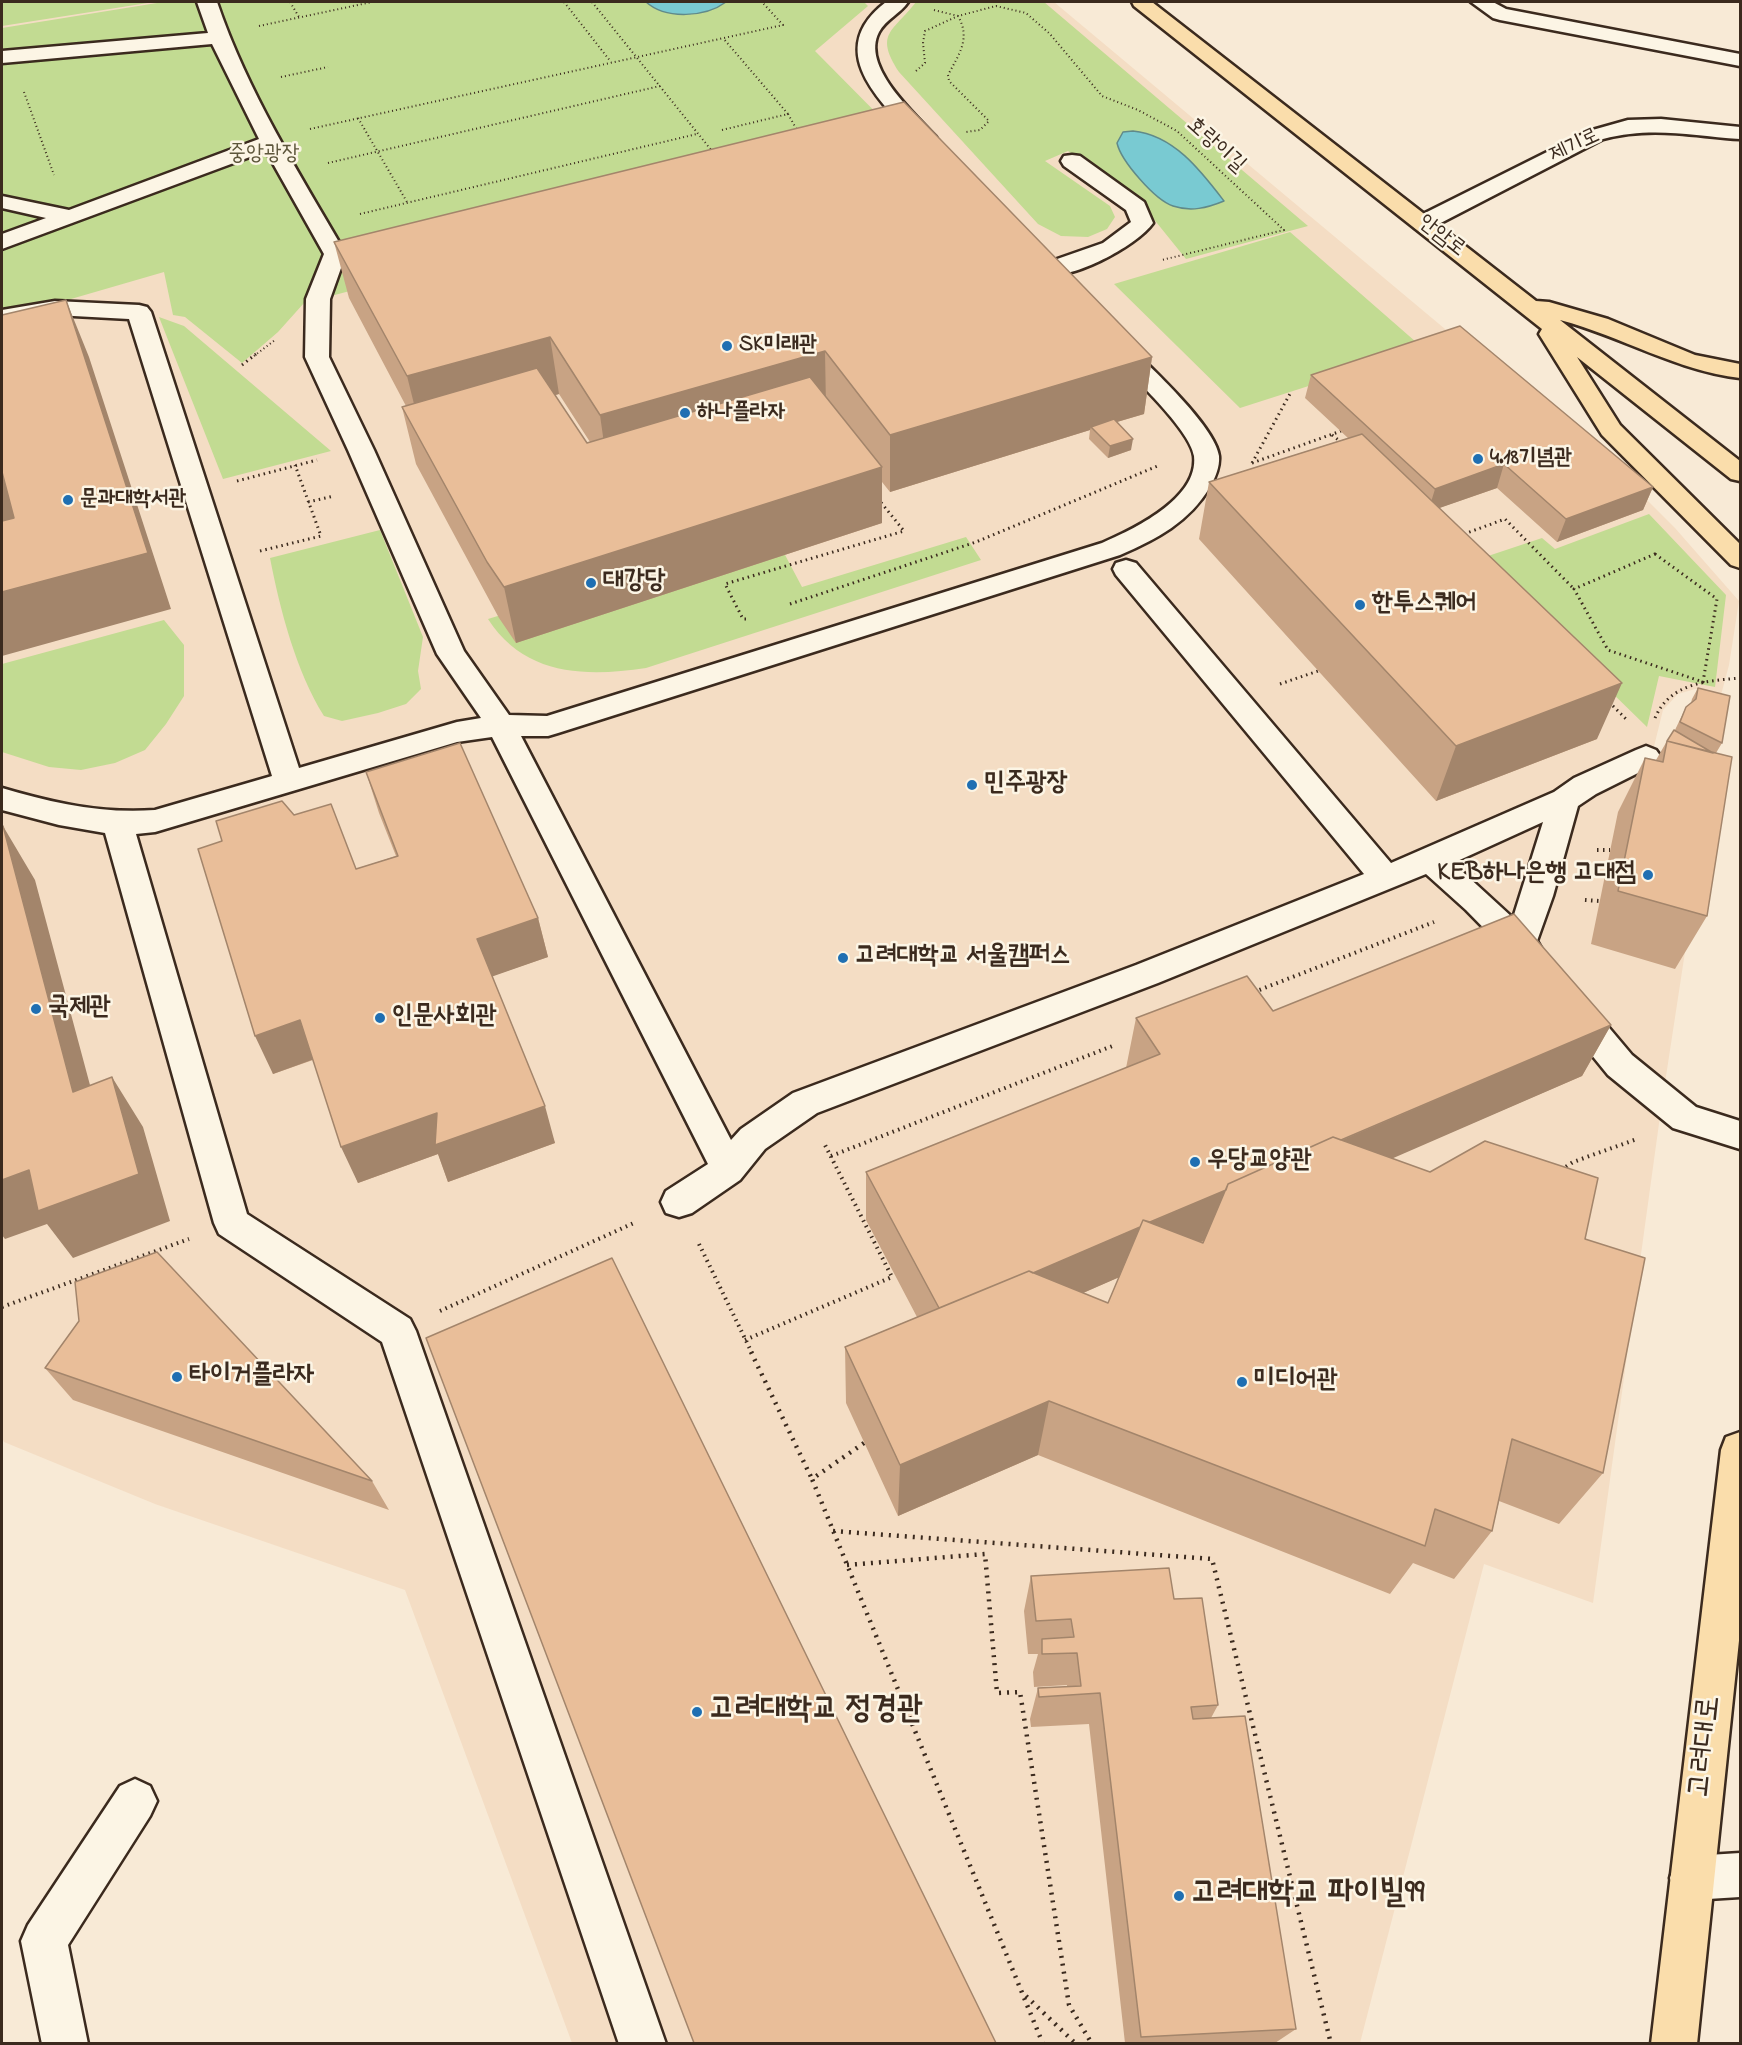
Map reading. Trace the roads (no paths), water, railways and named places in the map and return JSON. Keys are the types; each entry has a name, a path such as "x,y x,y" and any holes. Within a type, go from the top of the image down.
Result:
{"main road":[{"name":"안암로","path":"1141,2 1740,473"},
{"path":"1531,308 1608,327 1691,363 1713,369 1740,371"},
{"path":"1531,308 1611,430 1740,559"},
{"name":"고려대로","path":"1674,2043 1740,1450"}],"street":[{"path":"207,2 219,38 271,142 335,254 318,299 317,357 361,450 451,654 501,725 728,1169"},
{"path":"898,2 876,21 868,36 865,52 870,70 881,87 940,154"},
{"path":"1481,2 1500,15 1740,60"},
{"path":"1537,22 1546,2"},
{"path":"5,59 219,38"},
{"name":"제기로","path":"1423,223 1596,135 1628,126 1661,125 1740,133"},
{"path":"2,242 271,142"},
{"path":"1065,291 1040,262 1079,261 1122,242 1142,223 1136,207 1072,161"},
{"path":"2,202 68,216"},
{"path":"2,317 55,308 139,312"},
{"path":"139,312 289,780"},
{"path":"57,331 139,312"},
{"path":"2,799 60,816 117,822 155,821 457,732 501,725 548,726 1111,549 1140,537 1173,517 1185,504 1202,477 1206,466 1204,449 1195,433 1104,333"},
{"path":"1126,569 1386,878"},
{"path":"679,1202 728,1169 753,1139 805,1103 1147,974 1430,860 1565,800 1585,786 1646,757"},
{"path":"1520,943 1537,896 1565,800"},
{"path":"117,822 232,1223 397,1331 643,2043"},
{"path":"1430,860 1520,943 1620,1065 1685,1118 1740,1135"},
{"path":"65,2043 44,1941 135,1801"},
{"path":"1692,1878 1740,1875"}],"water":[{"path":"646,2 726,2 708,11 675,14 654,8"},
{"path":"1133,131 1161,139 1174,147 1196,167 1224,201 1205,207 1186,209 1173,206 1157,196 1125,160 1117,143 1123,132"}],"place":[{"name":"SK미래관","path":"727,346"},
{"name":"하나플라자","path":"685,413"},
{"name":"4.18기념관","path":"1478,459"},
{"name":"문과대학서관","path":"68,500"},
{"name":"대강당","path":"591,583"},
{"name":"한투스퀘어","path":"1360,605"},
{"name":"민주광장","path":"972,785"},
{"name":"KEB하나은행 고대점","path":"1648,875"},
{"name":"고려대학교 서울캠퍼스","path":"843,958"},
{"name":"국제관","path":"36,1009"},
{"name":"인문사회관","path":"380,1018"},
{"name":"우당교양관","path":"1195,1162"},
{"name":"타이거플라자","path":"177,1377"},
{"name":"미디어관","path":"1242,1382"},
{"name":"고려대학교 정경관","path":"697,1712"},
{"name":"고려대학교 파이빌99","path":"1179,1896"}],"park label":[{"name":"중앙광장","path":"264,155"}]}
